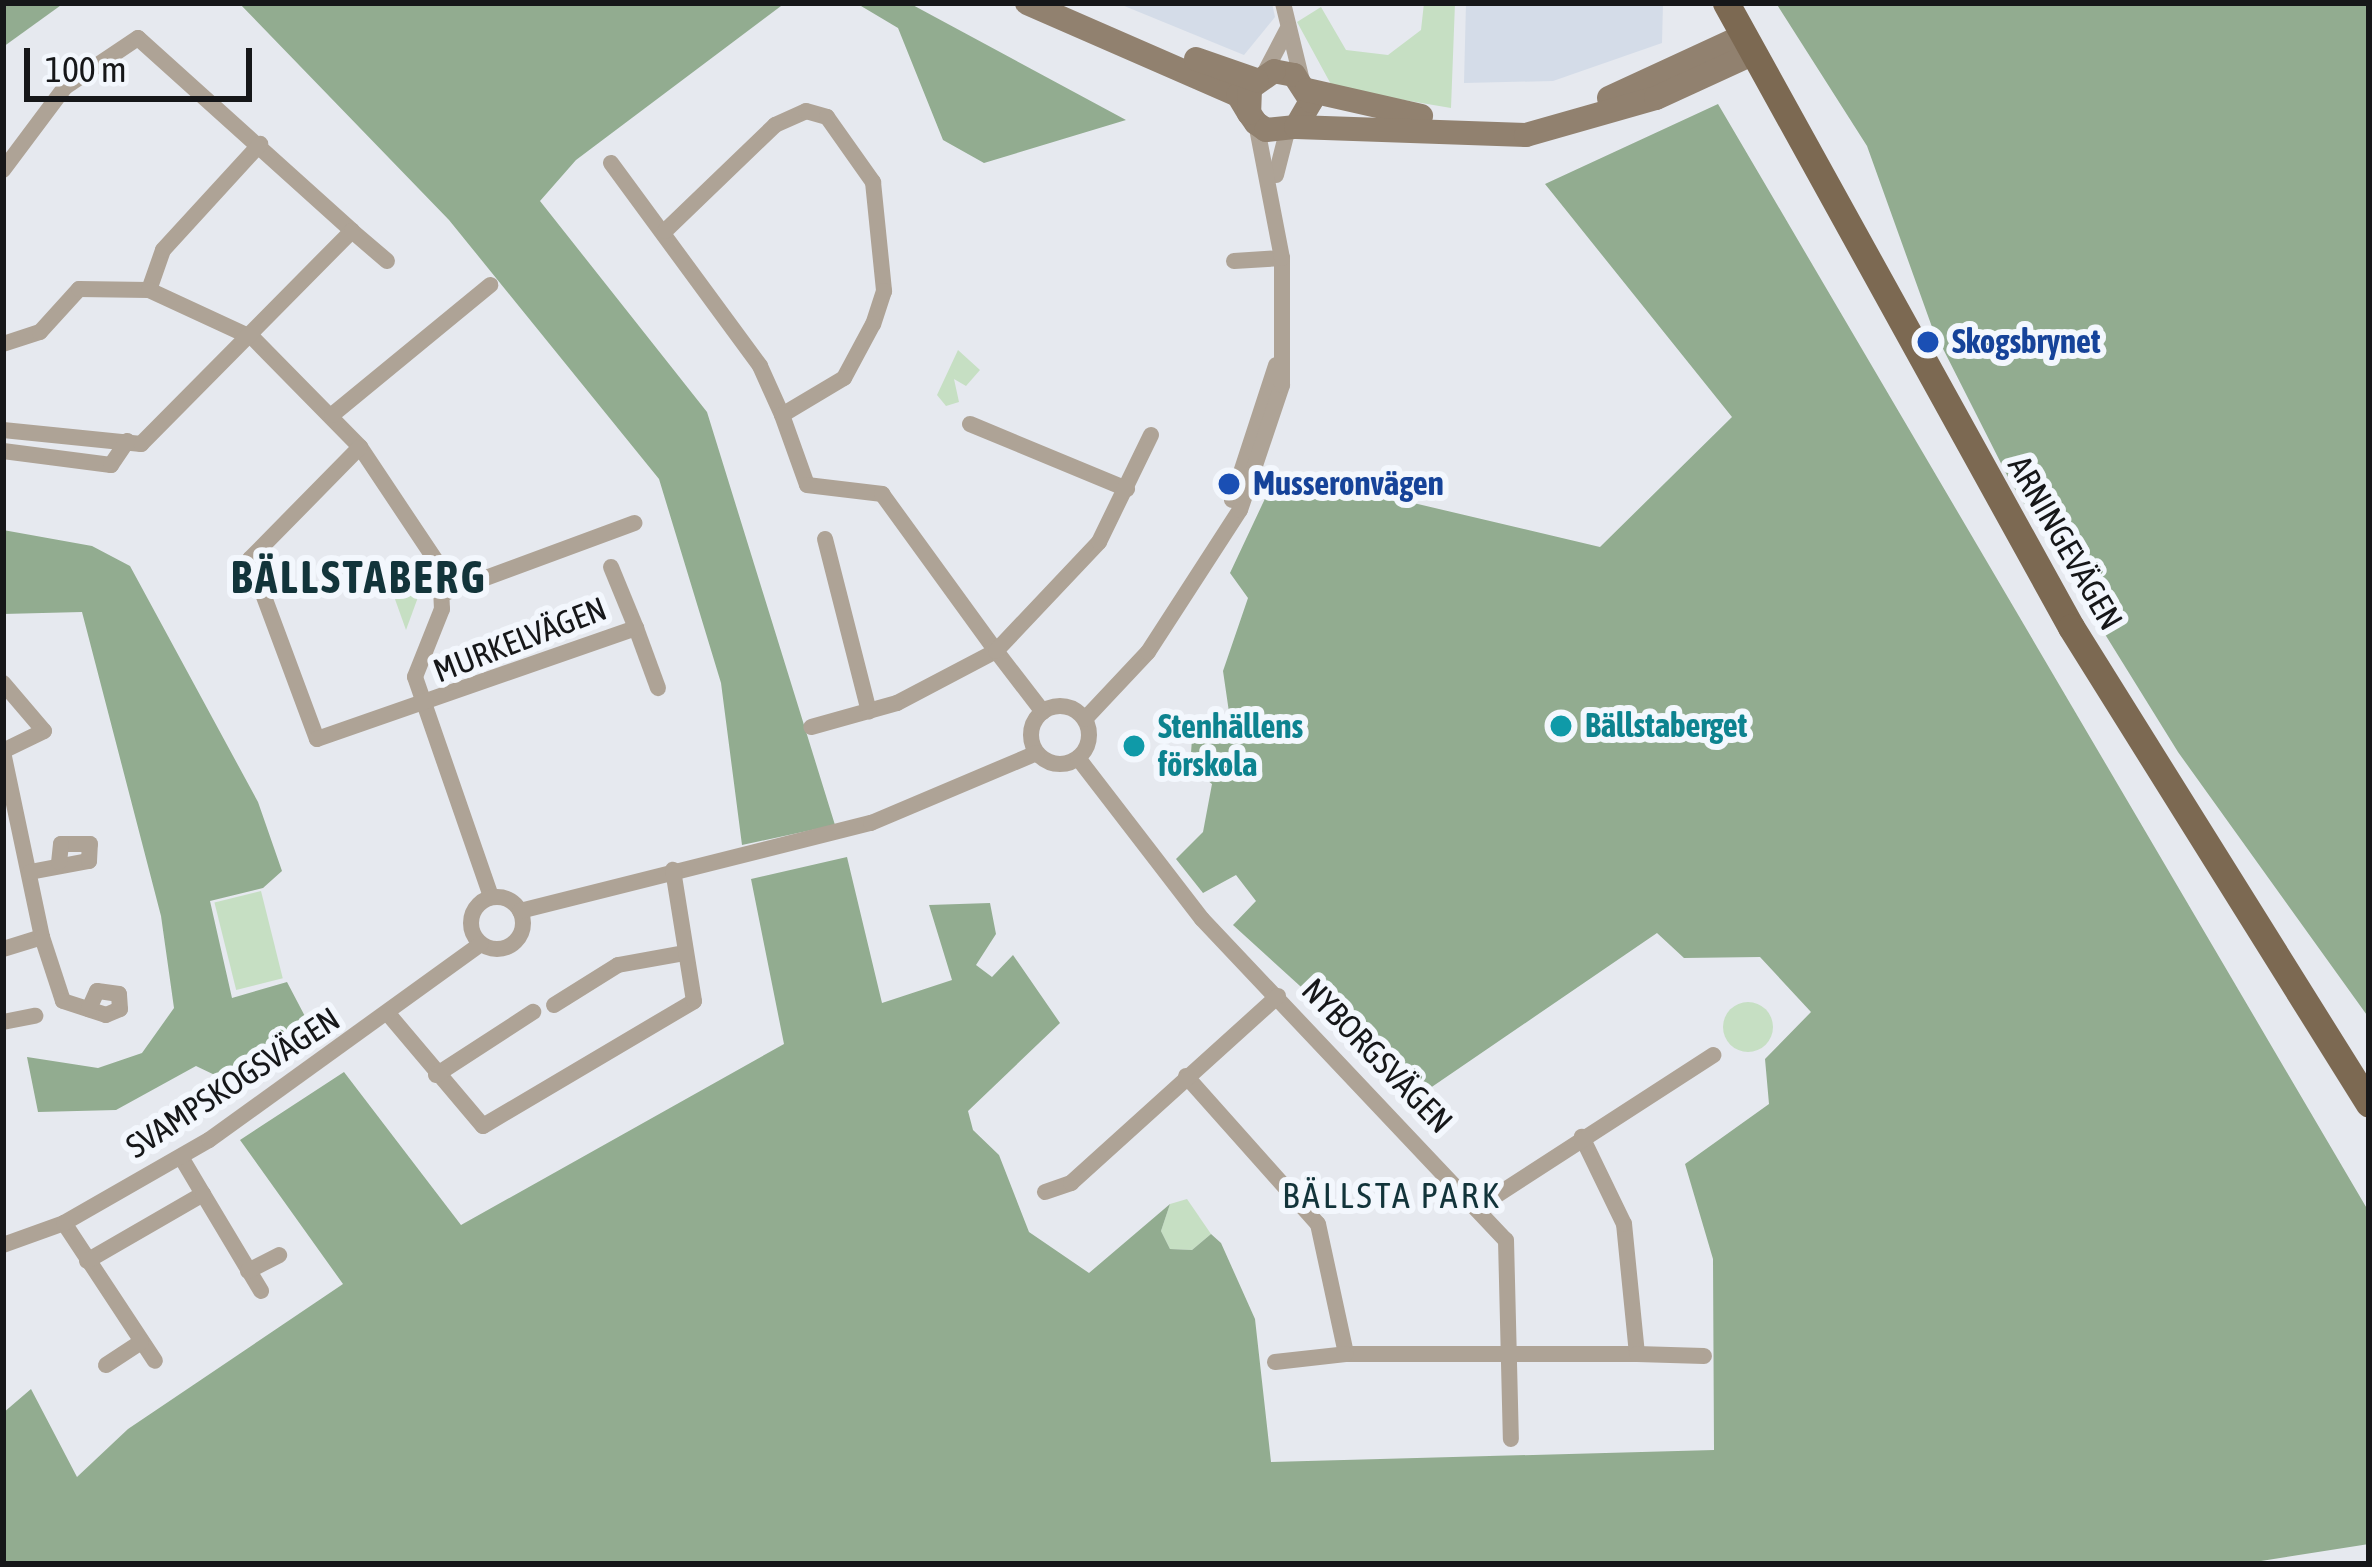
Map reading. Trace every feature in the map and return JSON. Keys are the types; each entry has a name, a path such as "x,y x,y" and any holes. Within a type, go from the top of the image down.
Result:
{"main road":[{"name":"ARNINGEVÄGEN","path":"1726,3 2071,627 2369,1104"}],"street":[{"path":"1027,3 1238,95 1252,118 1274,188 1282,258 1282,347 1264,445 1217,542 1148,652 1085,719 1078,758 1057,764 1037,753 1031,731 1043,712 1067,707 1085,719"},
{"path":"1062,3 1260,77 1420,123"},
{"path":"1274,188 1304,86 1283,3"},
{"path":"1252,118 1260,77 1287,30"},
{"path":"3,170 64,87 138,38 387,261"},
{"path":"1252,118 1291,129 1420,123 1480,128 1579,109 1746,46"},
{"path":"665,231 775,125 806,111 826,117 873,182 884,291 873,324 844,378 782,416"},
{"path":"149,290 163,250 260,144"},
{"path":"611,163 665,231 782,416 807,485 882,494 1043,712"},
{"path":"3,430 141,444 253,338 352,231"},
{"path":"1234,261 1282,258"},
{"path":"332,415 490,285"},
{"path":"3,344 40,332 79,289 149,290 253,338 360,447 440,567 445,592"},
{"path":"970,424 1127,489"},
{"path":"811,728 869,711 996,651 1072,579 1127,489 1151,435"},
{"path":"3,451 111,465 127,441"},
{"name":"MURKELVÄGEN","path":"360,447 253,552 252,567 317,739 426,707 636,628"},
{"name":"MURKELVÄGEN","path":"491,897 415,672 445,592 634,523"},
{"path":"825,539 869,711"},
{"name":"MURKELVÄGEN","path":"611,567 658,688"},
{"path":"3,683 44,731 3,751 42,937 63,1001 89,1009"},
{"name":"SVAMPSKOGSVÄGEN","path":"3,1245 64,1223 181,1157 390,1016 481,944 516,940 520,911 871,824 1037,753"},
{"name":"NYBORGSVÄGEN","path":"1078,758 1178,891 1480,1206 1512,1267 1511,1439"},
{"path":"31,872 59,862"},
{"path":"390,1016 483,1126 631,1030 687,1010 673,871"},
{"path":"481,944 472,914 491,897 520,911"},
{"path":"3,949 42,937"},
{"path":"554,1005 618,965 684,952"},
{"path":"1045,1192 1071,1184 1278,996"},
{"path":"436,1075 532,1012"},
{"path":"3,1022 28,1014"},
{"path":"1480,1206 1713,1055"},
{"path":"1186,1076 1318,1224 1346,1354"},
{"path":"1582,1136 1624,1224 1637,1354"},
{"path":"181,1157 261,1291"},
{"path":"86,1261 203,1194"},
{"path":"64,1223 154,1361"},
{"path":"248,1271 279,1255"},
{"path":"106,1365 141,1342"},
{"path":"1276,1362 1512,1347 1704,1356"}],"shaded area":[{"path":"1117,3 1272,3 1275,17 1244,55"},
{"path":"1466,3 1663,3 1662,43 1553,81 1464,83"}],"green space":[{"path":"3,3 64,3 3,47"},
{"path":"239,3 785,3 576,160 540,201 707,412 835,825 742,845 721,683 659,479 449,220"},
{"path":"856,3 909,3 1126,120 984,163 943,140 898,28"},
{"path":"1424,3 1455,3 1451,108 1333,88 1297,22 1321,7 1346,50 1388,55 1421,30"},
{"path":"1776,3 2369,3 2369,1018 2178,752 2010,481 1932,327 1867,146"},
{"path":"1718,104 2369,1212 2369,1544 2242,1564 3,1564 3,1413 31,1389 77,1477 128,1429 343,1284 240,1140 344,1072 461,1225 784,1044 751,879 847,857 882,1003 952,980 929,905 990,903 996,934 976,965 992,977 1013,955 1060,1023 968,1111 973,1130 999,1155 1029,1232 1089,1273 1170,1204 1161,1231 1170,1249 1192,1250 1211,1234 1221,1243 1255,1319 1271,1462 1714,1450 1713,1259 1685,1164 1769,1104 1765,1059 1811,1012 1760,957 1684,958 1657,933 1420,1095 1233,925 1256,901 1236,875 1203,893 1176,859 1203,832 1212,784 1190,767 1192,739 1230,719 1223,671 1248,598 1230,573 1278,471 1600,547 1732,417 1545,184"},
{"path":"958,350 980,370 966,386 954,379 959,402 946,406 937,395"},
{"path":"3,530 92,546 130,566 258,802 282,871 263,888 210,901 232,998 287,982 319,1043 298,1045 244,1089 196,1066 116,1110 38,1112 27,1057 98,1068 142,1053 174,1008 161,916 82,612 3,614"},
{"path":"413,563 421,589 406,630 386,574"},
{"path":"261,891 283,978 236,990 214,903"},
{"path":"1748,1002 1766,1009 1773,1027 1766,1045 1748,1052 1730,1045 1723,1027 1730,1009"},
{"path":"1187,1199 1211,1234 1192,1250 1170,1249 1161,1231 1170,1204"}],"place":[{"name":"Skogsbrynet","path":"1928,342"},
{"name":"Musseronvägen","path":"1229,484"},
{"name":"Bällstaberget","path":"1561,726"},
{"name":"Stenhällens förskola","path":"1134,746"}],"district":[{"name":"BÄLLSTABERG","path":"359,578"},
{"name":"BÄLLSTA PARK","path":"1392,1196"}]}
